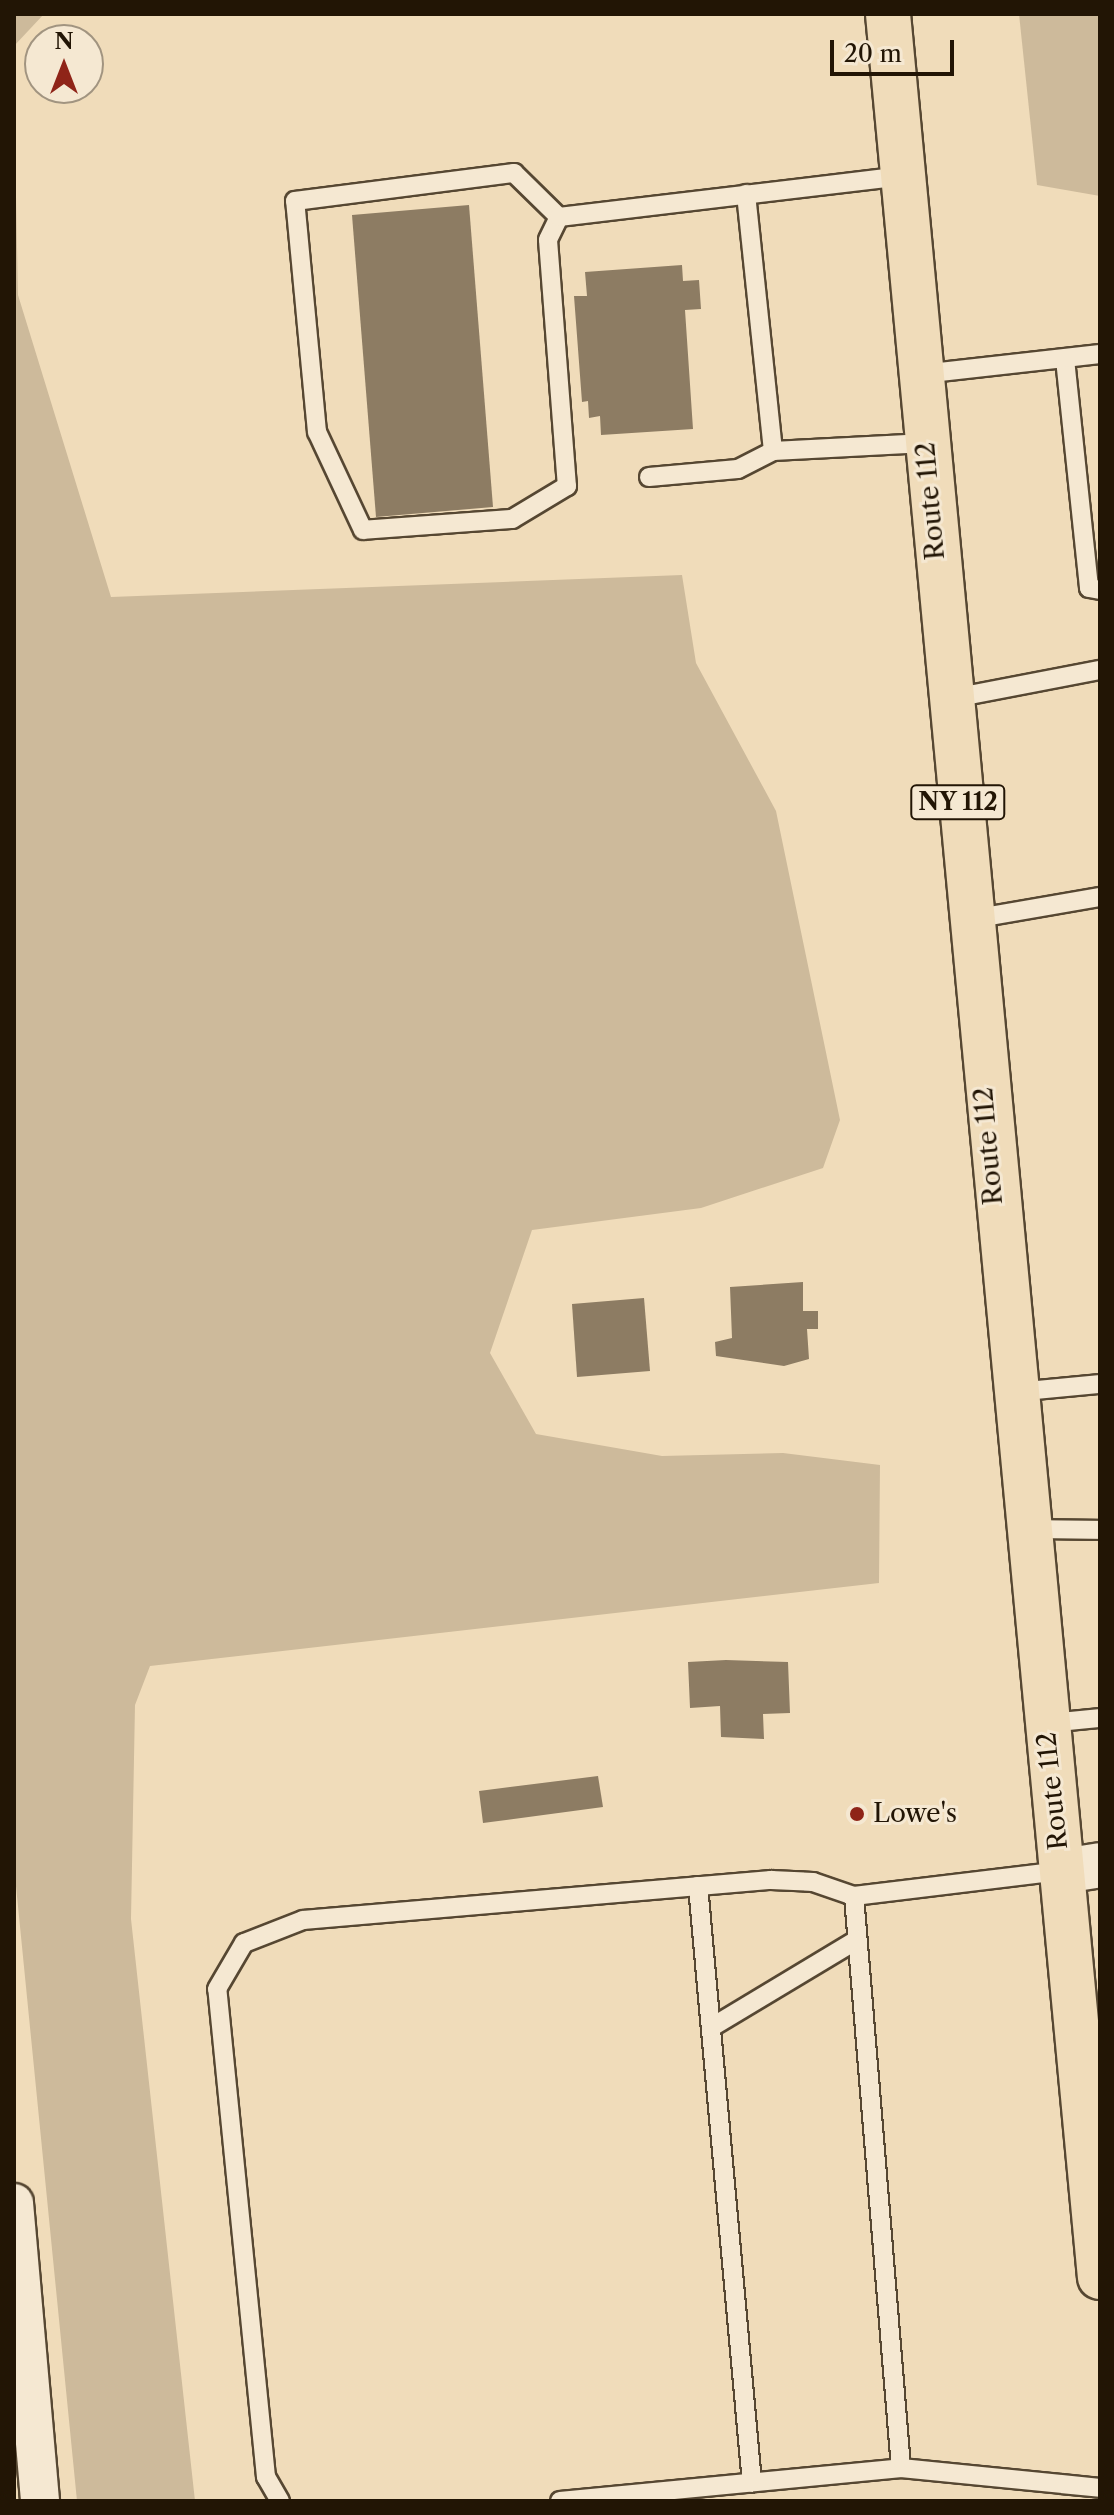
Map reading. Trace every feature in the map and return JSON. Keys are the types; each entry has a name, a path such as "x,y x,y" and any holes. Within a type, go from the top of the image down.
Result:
{"main road":[{"name":"Route 112","path":"888,14 969,920 1046,1723 1081,1868 1099,2249"}],"street":[{"path":"14,2203 40,2501"}],"lane":[{"path":"514,173 559,217 548,240 567,486 512,519 363,530 317,432 295,201 514,173"},
{"path":"559,217 901,176"},
{"path":"746,194 773,451"},
{"path":"919,374 1100,354"},
{"path":"1065,359 1089,588 1100,590"},
{"path":"649,477 738,469 773,451 926,443"},
{"path":"949,699 1100,670"},
{"path":"969,920 1100,897"},
{"path":"1013,1392 1100,1384"},
{"path":"1026,1529 1100,1530"},
{"path":"1046,1723 1100,1718"},
{"path":"280,2501 266,2477 217,1989 226,1963 244,1943 303,1920 698,1886 813,1882 854,1896 1081,1868"},
{"path":"698,1886 752,2483"},
{"path":"854,1896 901,2468"},
{"path":"712,2027 857,1940"},
{"path":"560,2501 901,2468 1100,2488"}],"shaded area":[{"path":"14,14 44,14 35,24 24,24 24,35 14,46"},
{"path":"1019,14 1100,14 1100,196 1037,185"},
{"path":"14,97 18,295 111,597 682,575 696,663 776,811 840,1120 823,1168 701,1208 532,1230 490,1353 536,1434 662,1456 783,1453 880,1465 879,1583 150,1666 135,1705 131,1919 195,2501 77,2501 14,1866"}],"building":[{"path":"469,205 493,507 376,517 352,215"},
{"path":"682,265 683,281 699,280 701,309 685,310 693,429 601,435 600,416 589,418 588,401 582,402 574,296 587,296 585,272"},
{"path":"803,1282 803,1311 818,1311 818,1329 807,1329 809,1359 784,1366 716,1356 715,1342 732,1338 730,1287"},
{"path":"644,1298 650,1371 577,1377 572,1304"},
{"path":"688,1662 788,1662 790,1713 763,1714 764,1739 721,1737 720,1706 690,1708"},
{"path":"598,1776 603,1807 483,1823 479,1791"}],"place":[{"name":"Lowe's","path":"857,1814"}]}
